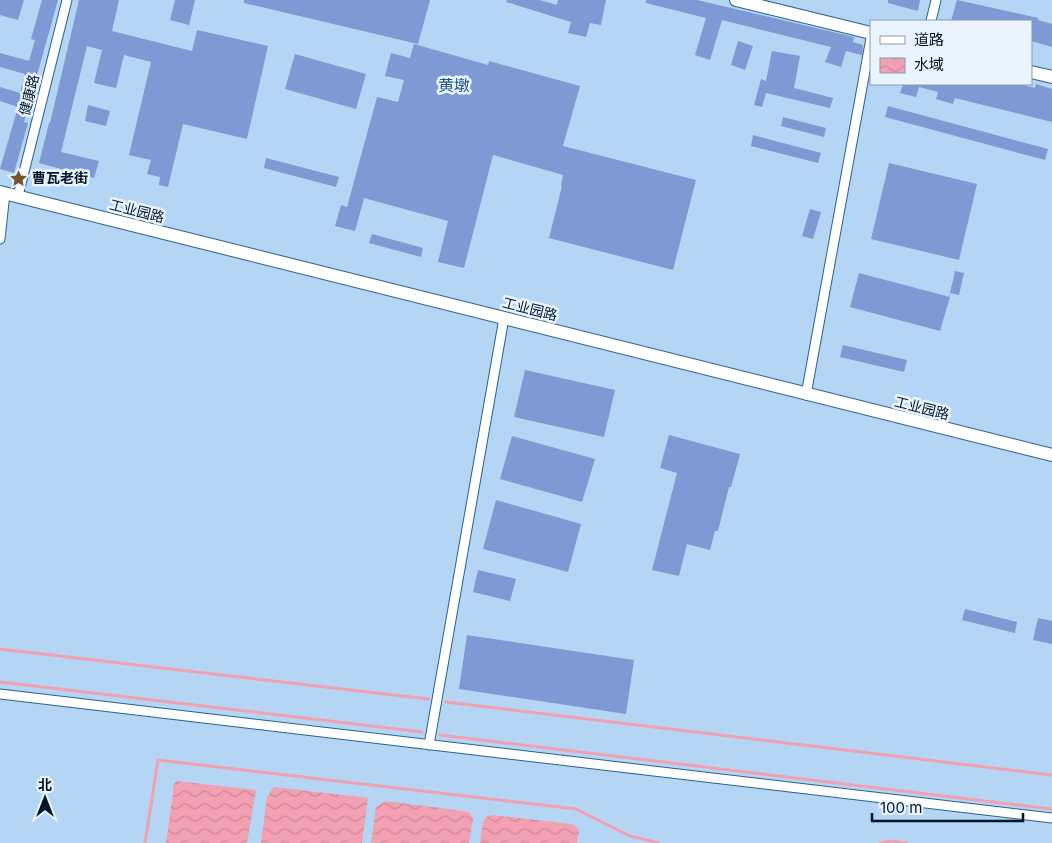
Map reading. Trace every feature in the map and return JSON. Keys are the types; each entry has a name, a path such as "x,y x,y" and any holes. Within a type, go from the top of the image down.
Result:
{"street":[{"name":"健康路","path":"18,196 66,0"},
{"path":"736,0 870,33"},
{"path":"931,20 936,0"},
{"path":"806,394 870,43"},
{"path":"1032,72 1052,77"},
{"name":"工业园路","path":"3,193 1052,455"},
{"path":"0,239 3,193"},
{"path":"430,745 504,318"},
{"path":"0,694 1052,818"}],"water":[{"path":"176,781 256,790 247,843 166,843 173,786"},
{"path":"274,787 368,798 362,843 261,843 267,797"},
{"path":"385,801 470,813 473,819 469,843 371,843 376,807"},
{"path":"492,815 571,824 577,827 579,832 577,843 480,843 483,822 486,817"}],"building":[{"path":"0,0 24,0 18,20 0,15"},
{"path":"42,0 58,0 24,122 28,123 14,173 0,169 18,107 0,101 0,87 20,93 25,74 0,67 0,53 29,61 35,40 31,39"},
{"path":"79,0 119,0 112,31 192,51 197,30 268,46 247,139 183,124 168,187 159,185 160,177 147,174 151,160 129,155 151,62 124,55 116,88 94,83 102,50 87,46 61,152 99,161 94,178 39,163"},
{"path":"175,0 195,0 189,25 170,20"},
{"path":"244,0 430,0 418,44 244,3"},
{"path":"507,0 540,0 557,5 558,0 606,0 601,25 590,23 586,37 568,33 571,22 506,2"},
{"path":"646,0 697,0 854,37 853,42 863,45 862,55 846,51 841,67 825,62 831,47 722,20 710,60 695,55 706,18 646,3"},
{"path":"888,0 920,0 918,11 888,3"},
{"path":"957,0 1038,18 1038,20 1052,24 1052,47 1032,41 1032,20 951,20"},
{"path":"738,41 753,46 745,70 731,65"},
{"path":"414,44 488,65 489,61 580,86 563,146 696,180 673,270 549,238 563,175 493,155 464,268 438,262 448,221 364,198 355,231 335,226 341,205 347,207 377,97 398,102 404,80 385,76 391,53 410,58"},
{"path":"772,51 800,56 794,88 833,98 830,108 766,93 762,107 754,105 761,79 766,81"},
{"path":"295,54 366,74 356,109 285,89"},
{"path":"1036,84 1052,89 1052,122 955,98 953,104 936,99 938,92 919,87 916,97 900,93 903,85 1024,85 1035,88"},
{"path":"88,105 110,111 106,126 85,121"},
{"path":"888,106 1048,149 1045,160 885,117"},
{"path":"783,117 826,128 824,137 781,126"},
{"path":"753,135 821,153 818,163 751,146"},
{"path":"266,158 339,177 336,187 264,168"},
{"path":"889,163 977,184 959,260 871,239"},
{"path":"810,209 821,212 813,239 802,236"},
{"path":"372,234 423,248 421,257 369,243"},
{"path":"955,271 964,273 959,295 950,293"},
{"path":"859,273 950,297 940,331 850,307"},
{"path":"843,345 907,360 904,372 840,357"},
{"path":"525,370 615,390 604,437 514,417"},
{"path":"669,435 740,454 731,487 729,487 718,531 715,531 710,550 687,544 679,576 652,570 677,473 660,468"},
{"path":"512,436 595,459 582,502 500,479"},
{"path":"496,500 581,524 568,572 483,549"},
{"path":"478,570 516,579 510,601 473,592"},
{"path":"965,609 1017,622 1015,633 962,620"},
{"path":"1038,618 1052,621 1052,644 1033,640"},
{"path":"467,635 634,660 626,714 459,689"}],"waterway":[{"path":"0,649 428,699"},
{"path":"0,682 422,732"},
{"path":"446,702 1052,775"},
{"path":"440,735 1052,809"},
{"path":"145,843 158,760 576,809 630,836 659,843"},
{"path":"880,843 891,841 906,843"}],"place":[{"name":"曹瓦老街","path":"18,178"}],"district":[{"name":"黄墩","path":"454,85"}]}
